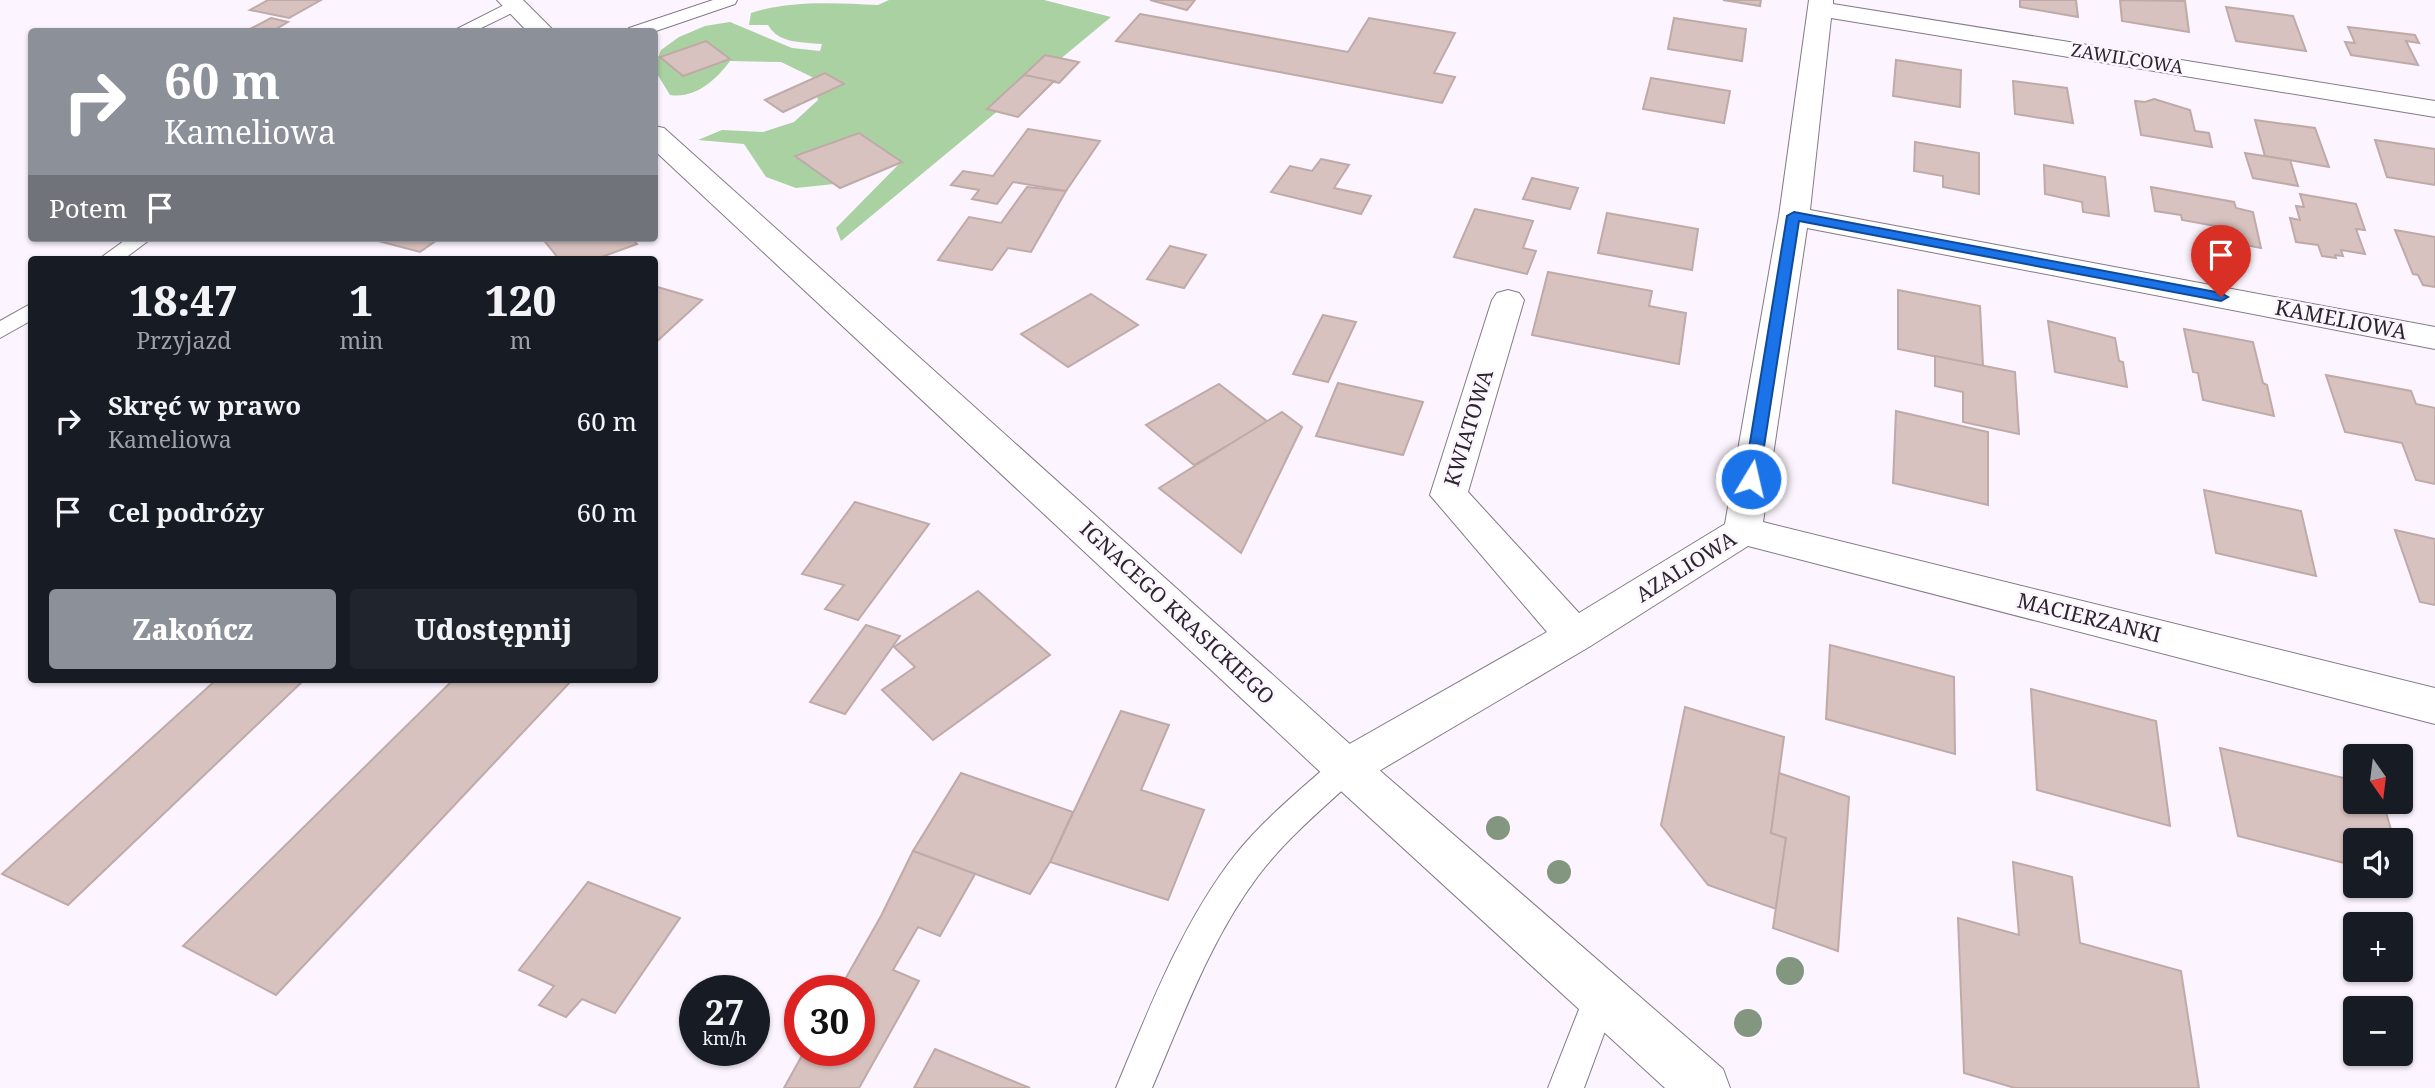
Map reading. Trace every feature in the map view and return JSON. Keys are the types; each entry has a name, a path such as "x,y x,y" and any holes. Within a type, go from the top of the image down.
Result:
{"street":[{"path":"512,2 539,28"},
{"name":"ZAWILCOWA","path":"1820,4 2435,109"},
{"name":"AZALIOWA","path":"1346,768 1575,636 1743,531 1794,216 1820,4"},
{"name":"IGNACEGO KRASICKIEGO","path":"658,138 1346,768 1704,1088"},
{"name":"KAMELIOWA","path":"1794,216 2435,338"},
{"name":"KWIATOWA","path":"1508,300 1448,495 1575,636"},
{"name":"MACIERZANKI","path":"1743,531 2435,706"}],"lane":[{"path":"647,28 729,0"},
{"path":"467,28 512,2"},
{"path":"115,256 136,242"},
{"path":"0,331 28,313"},
{"path":"1134,1088 1206,926 1248,865 1285,824 1346,768"},
{"path":"1566,1088 1601,996"}],"green space":[{"path":"889,0 1044,0 1111,17 841,241 836,228 901,162 796,157 834,184 796,188 766,177 744,144 698,140 722,130 763,132 794,122 818,100 812,77 781,62 730,61 704,87 688,94 670,95 658,76 658,58 661,50 679,37 705,26 730,22 792,48 820,51 822,44 785,39 778,36 768,25 749,25 751,13 797,4 878,5"}],"building":[{"path":"268,0 321,0 289,18 250,10"},
{"path":"1150,0 1195,0 1187,10"},
{"path":"1723,0 1761,0 1760,6"},
{"path":"2020,0 2076,0 2078,17 2020,7"},
{"path":"2120,0 2185,1 2189,32 2122,21"},
{"path":"2226,7 2293,16 2306,51 2236,41"},
{"path":"1140,14 1348,52 1369,18 1455,33 1434,73 1455,77 1442,103 1116,41"},
{"path":"271,18 288,22 278,28 252,28"},
{"path":"1674,18 1746,29 1742,61 1668,49"},
{"path":"2348,27 2415,35 2419,43 2406,41 2418,65 2351,55 2345,42 2355,43"},
{"path":"706,41 730,59 683,76 660,57"},
{"path":"1045,55 1079,62 1059,83 1024,75"},
{"path":"1896,60 1961,70 1960,107 1893,96"},
{"path":"825,73 844,84 783,112 765,100"},
{"path":"1024,75 1054,81 1018,117 987,109"},
{"path":"1651,78 1730,91 1724,123 1643,109"},
{"path":"2013,81 2067,88 2073,123 2015,114"},
{"path":"2154,99 2190,110 2195,131 2209,133 2212,147 2141,135 2135,101"},
{"path":"2255,120 2315,128 2329,167 2265,156"},
{"path":"1028,129 1100,141 1066,191 1013,182 997,204 972,199 979,190 951,185 963,171 993,176"},
{"path":"859,133 902,162 840,188 795,156"},
{"path":"2375,140 2435,149 2435,185 2387,177"},
{"path":"1915,142 1979,153 1979,194 1943,187 1943,176 1914,171"},
{"path":"2245,153 2290,160 2298,186 2253,178"},
{"path":"1321,159 1349,165 1334,188 1371,196 1361,214 1271,192 1290,166 1312,171"},
{"path":"2044,165 2105,177 2109,216 2083,212 2082,202 2045,194"},
{"path":"1532,178 1578,188 1570,209 1523,199"},
{"path":"1027,187 1066,191 1031,252 1008,248 992,270 938,260 969,217 1001,223"},
{"path":"2151,187 2234,202 2236,208 2253,212 2261,248 2224,241 2221,227 2182,220 2181,215 2155,211"},
{"path":"2300,194 2356,204 2365,230 2356,229 2365,254 2341,250 2343,256 2322,256 2318,245 2296,242 2290,218 2300,220 2296,206 2304,207"},
{"path":"1475,209 1533,221 1523,248 1536,251 1527,274 1454,257"},
{"path":"1607,213 1698,229 1692,270 1598,253"},
{"path":"2395,230 2435,237 2435,287 2423,285 2418,275 2413,274"},
{"path":"382,242 434,242 420,252"},
{"path":"545,242 637,244 604,256 557,256"},
{"path":"1170,246 1206,255 1184,288 1147,279"},
{"path":"1548,272 1652,291 1649,306 1686,313 1679,364 1532,335"},
{"path":"658,287 702,300 658,340"},
{"path":"1898,290 1980,306 1983,366 1898,349"},
{"path":"1091,294 1138,325 1068,367 1021,334"},
{"path":"1323,315 1356,322 1328,382 1293,374"},
{"path":"2048,321 2115,338 2127,387 2055,372"},
{"path":"2184,329 2253,342 2274,416 2203,400 2198,373 2193,372"},
{"path":"1935,356 2015,372 2019,434 1963,422 1963,392 1935,386"},
{"path":"2326,375 2411,391 2416,404 2435,408 2435,484 2416,480 2402,443 2345,432"},
{"path":"1338,383 1423,402 1403,455 1316,436"},
{"path":"1219,384 1268,422 1194,465 1146,425"},
{"path":"1896,411 1988,432 1988,505 1893,483"},
{"path":"1282,412 1302,427 1241,553 1159,488"},
{"path":"2204,490 2301,511 2316,576 2216,553"},
{"path":"855,502 929,524 858,620 825,609 844,585 802,574"},
{"path":"2395,530 2435,539 2435,605 2420,602"},
{"path":"978,591 1050,655 933,740 882,690 915,667 894,647"},
{"path":"866,625 900,636 845,714 810,702"},
{"path":"1830,645 1954,677 1955,754 1826,719"},
{"path":"213,683 301,683 68,905 2,874"},
{"path":"450,683 569,683 276,995 183,946"},
{"path":"2031,689 2156,721 2170,826 2037,790"},
{"path":"1685,707 1784,737 1771,833 1786,838 1776,909 1708,885 1661,825"},
{"path":"1121,711 1169,725 1141,790 1204,810 1168,900 1050,862"},
{"path":"2220,748 2343,778 2343,814 2386,814 2391,828 2343,828 2343,863 2238,836"},
{"path":"961,773 1073,812 1050,862 1030,894 913,851"},
{"path":"1779,773 1849,797 1838,951 1773,928 1786,838 1771,833"},
{"path":"913,851 975,874 940,936 918,927 893,970 919,981 875,1059 875,975 848,975"},
{"path":"2013,862 2072,877 2080,943 2181,971 2199,1088 2015,1088 1964,1073 1958,918 2019,935"},
{"path":"588,882 680,918 615,1013 582,999 566,1017 539,1005 554,986 519,970"},
{"path":"935,1049 1030,1088 914,1088"},
{"path":"796,1066 871,1066 859,1088 784,1088"}],"route":[{"path":"1751,479 1794,216 2221,297"}]}
